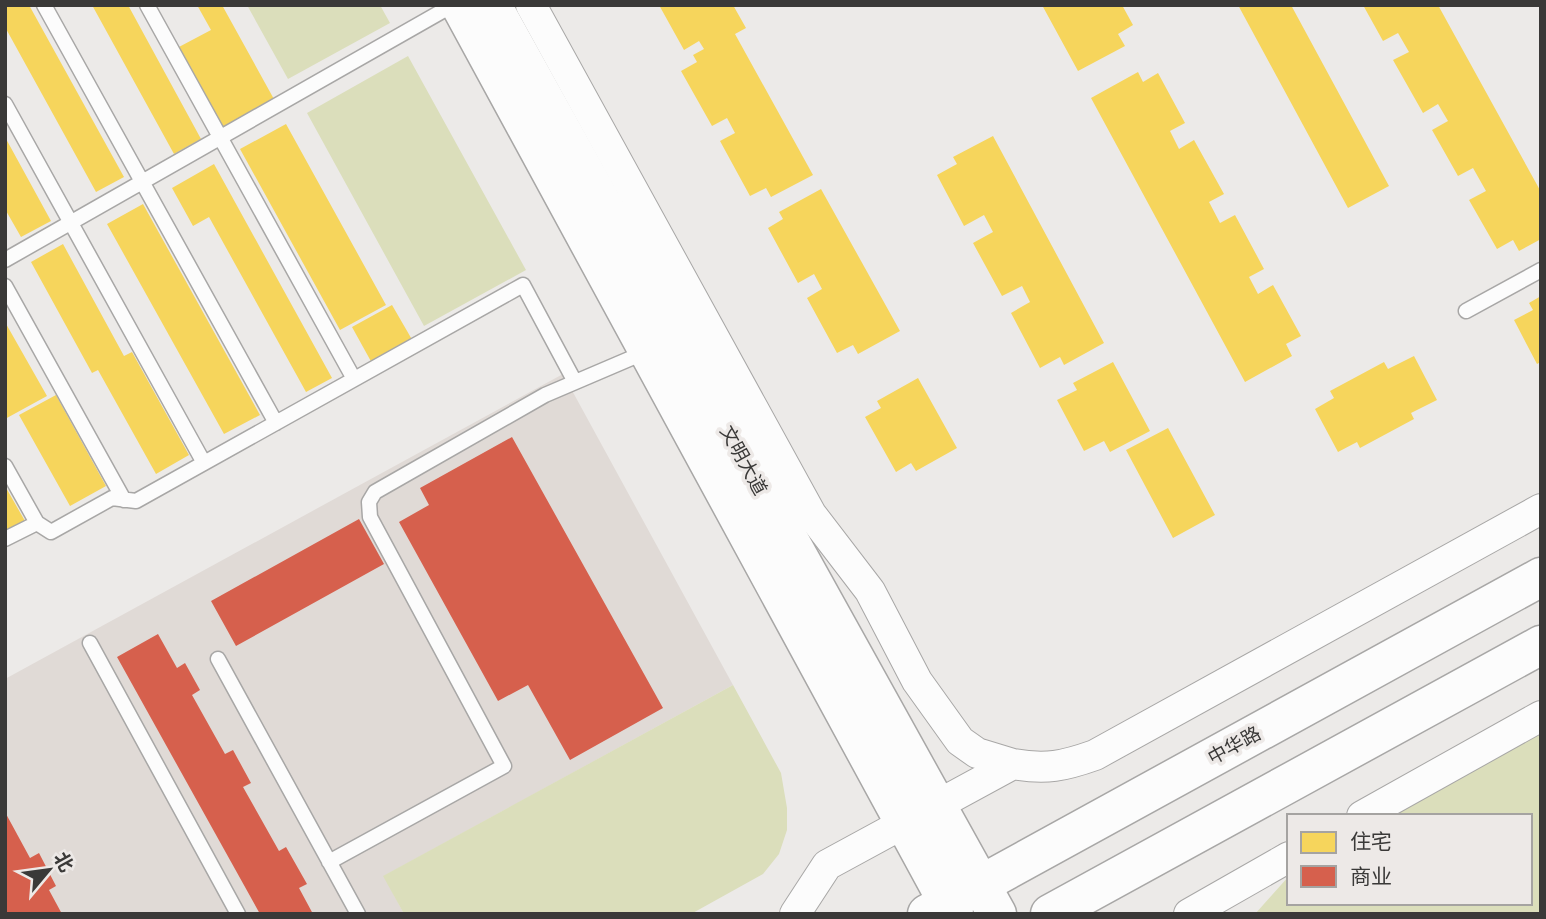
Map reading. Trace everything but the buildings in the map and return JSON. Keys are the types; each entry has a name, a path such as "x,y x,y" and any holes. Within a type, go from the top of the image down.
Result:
{"main road":[{"name":"文明大道","path":"460,5 649,351 921,814"},
{"name":"文明大道","path":"492,5 921,814 961,905"},
{"name":"中华路","path":"961,905 1541,577"},
{"path":"1050,914 1541,645"}],"street":[{"path":"531,5 811,514 870,591 917,681 960,741 978,753 1029,767 1062,766 1095,755 1541,509"},
{"path":"1366,814 1541,716"},
{"path":"795,914 827,865 1013,764"},
{"path":"1189,914 1287,858"}],"lane":[{"path":"44,5 276,423"},
{"path":"147,5 354,379"},
{"path":"5,260 453,5"},
{"path":"5,104 204,463"},
{"path":"1466,311 1541,270"},
{"path":"5,466 37,523 51,532 112,498 136,501 523,285 575,382"},
{"path":"5,286 124,500"},
{"path":"329,862 504,766 370,517 369,502 375,492 545,394 649,351"},
{"path":"5,539 37,523"},
{"path":"90,643 238,914"},
{"path":"218,659 358,914"}],"shaded area":[{"path":"563,374 733,685 384,876 404,914 5,914 5,679"}],"green space":[{"path":"247,5 380,5 390,23 288,79"},
{"path":"408,56 526,270 424,326 307,113"},
{"path":"733,685 781,773 787,808 787,830 779,854 763,874 691,914 404,914 383,876"},
{"path":"1541,733 1541,914 1255,914 1287,878 1287,905 1532,905 1532,814 1392,814"}]}
